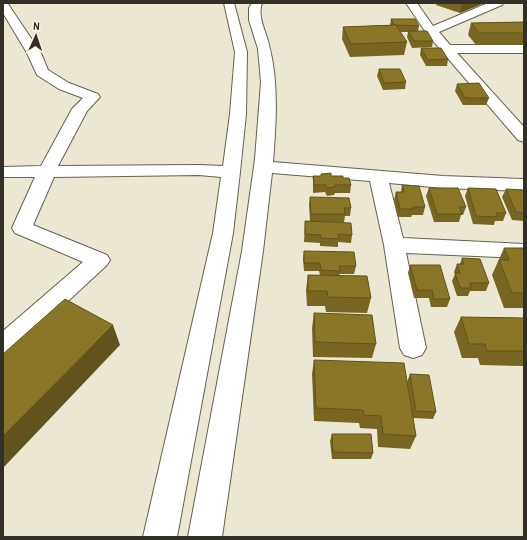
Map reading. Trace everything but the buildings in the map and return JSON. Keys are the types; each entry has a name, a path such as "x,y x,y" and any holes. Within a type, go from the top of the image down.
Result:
{"street":[{"path":"160,537 223,232 231,172 238,114 241,52 229,3"},
{"path":"411,3 431,31 524,137"},
{"path":"431,31 498,3"},
{"path":"3,5 34,53 42,72 64,86 93,97 80,109 47,171 22,228 99,260 3,346"},
{"path":"205,537 256,229 264,167 268,111 268,71 264,48 257,26 254,5"},
{"path":"447,49 524,49"},
{"path":"264,167 443,182 524,186"},
{"path":"3,172 199,170 231,172"},
{"path":"378,177 394,245 413,348"},
{"path":"394,245 524,251"}]}
